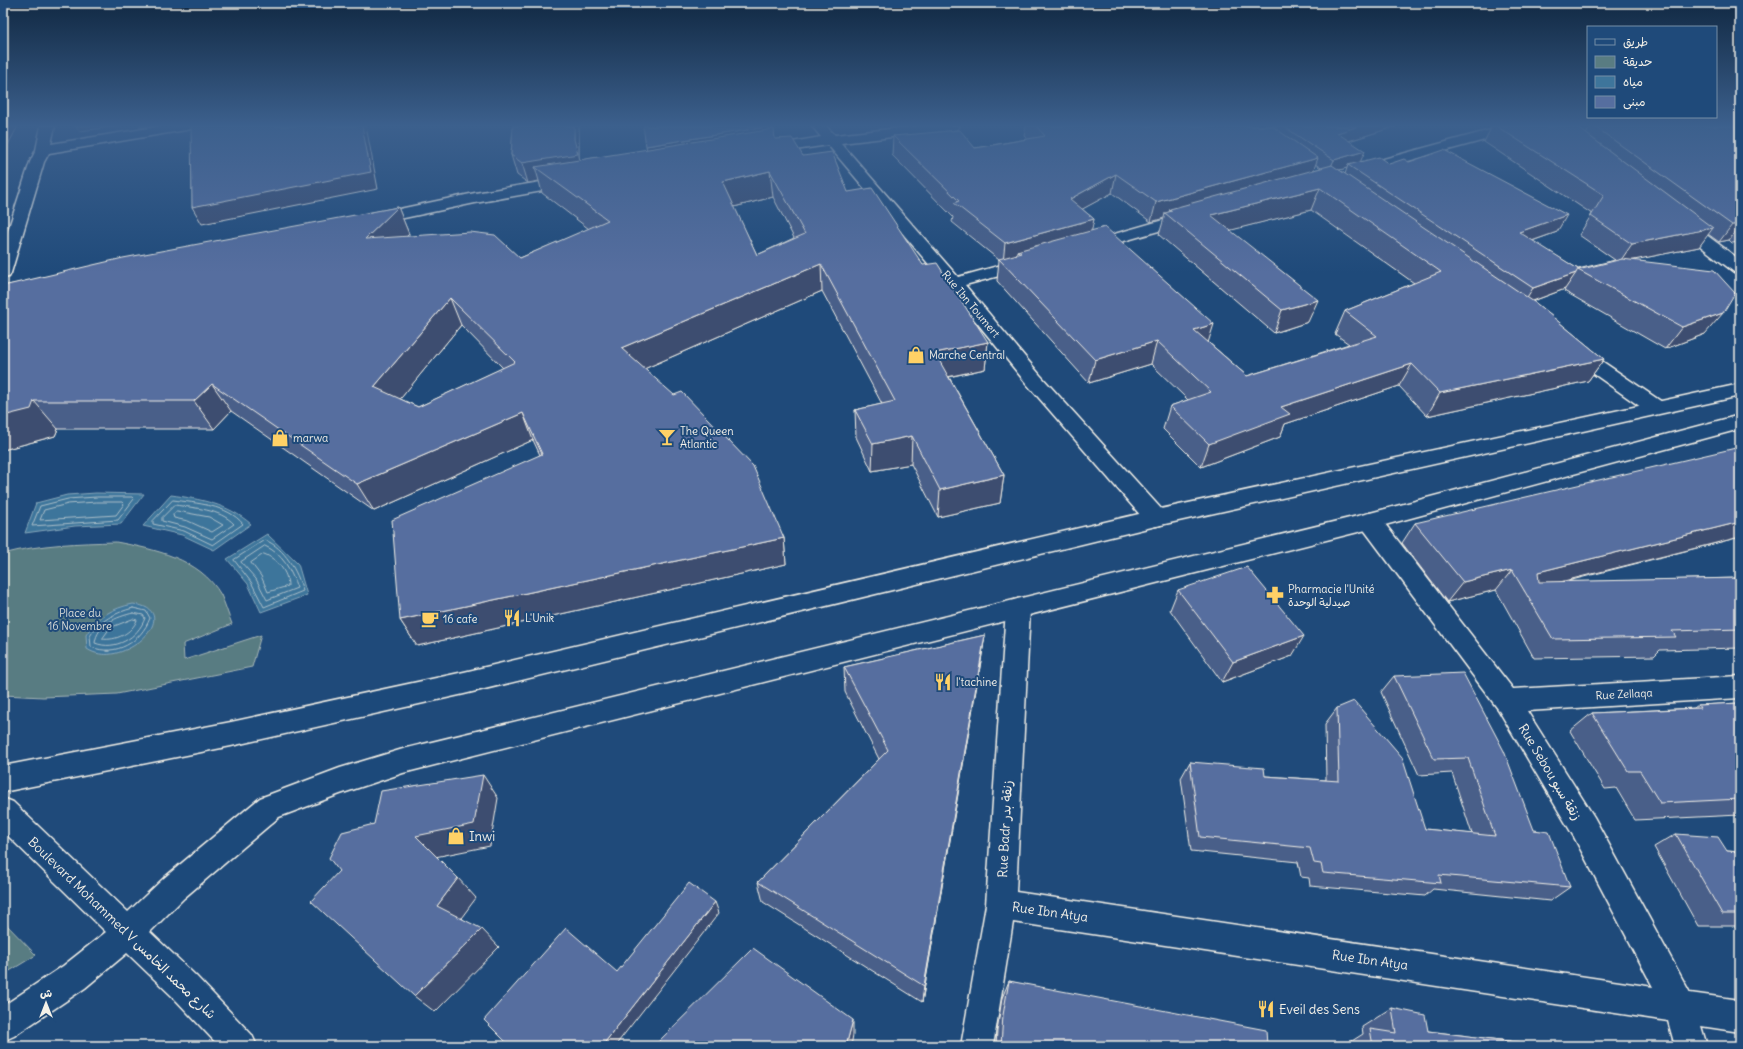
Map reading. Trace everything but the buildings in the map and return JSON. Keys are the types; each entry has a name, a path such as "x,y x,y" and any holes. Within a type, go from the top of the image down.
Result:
{"street":[{"path":"3,273 33,175"},
{"name":"Rue Ibn Toumert","path":"862,175 1033,379 1156,518"},
{"path":"355,223 475,198 582,180"},
{"path":"1665,211 1740,268"},
{"path":"1075,250 1205,214"},
{"path":"954,283 1045,258"},
{"path":"1561,342 1654,407"},
{"path":"3,779 231,734 464,683 1156,518 1654,407 1740,390"},
{"path":"3,1025 74,978 129,932 174,888 270,807 314,790 403,761 1370,521 1740,422"},
{"name":"Rue Sebou زنقة سبو","path":"1370,521 1507,701 1584,827 1679,1006 1691,1046"},
{"name":"Rue Badr زنقة بدر","path":"977,1046 1001,905 1018,609"},
{"name":"Rue Zellaqa","path":"1507,701 1740,687"},
{"name":"Boulevard Mohammed V شارع محمد الخامس","path":"3,811 129,932 241,1046"},
{"name":"Rue Ibn Atya","path":"1001,905 1740,1016"}],"green space":[{"name":"Place du 16 Novembre","path":"116,542 160,552 188,564 201,572 212,582 221,595 232,624 183,644 184,660 261,635 252,667 117,694 43,697 3,695 3,554 45,546"},
{"path":"3,921 36,955 3,975"}],"water":[{"path":"96,493 144,494 121,524 75,526 25,533 36,503 67,495"},
{"path":"171,495 192,498 223,507 242,517 251,524 214,550 182,535 143,526"},
{"path":"267,534 298,564 307,595 261,612 248,584 227,559"},
{"path":"133,604 148,609 154,617 152,627 144,638 132,647 117,653 102,654 87,649 86,635 100,618 119,608"}],"place":[{"name":"Marche Central","path":"916,355"},
{"name":"The Queen Atlantic","path":"667,437"},
{"name":"marwa","path":"280,438"},
{"name":"Pharmacie l'Unité صيدلية الوحدة","path":"1275,595"},
{"name":"L'Unik","path":"512,618"},
{"name":"16 cafe","path":"430,619"},
{"name":"l'tachine","path":"943,682"},
{"name":"Inwi","path":"456,836"},
{"name":"Eveil des Sens","path":"1266,1009"}]}
